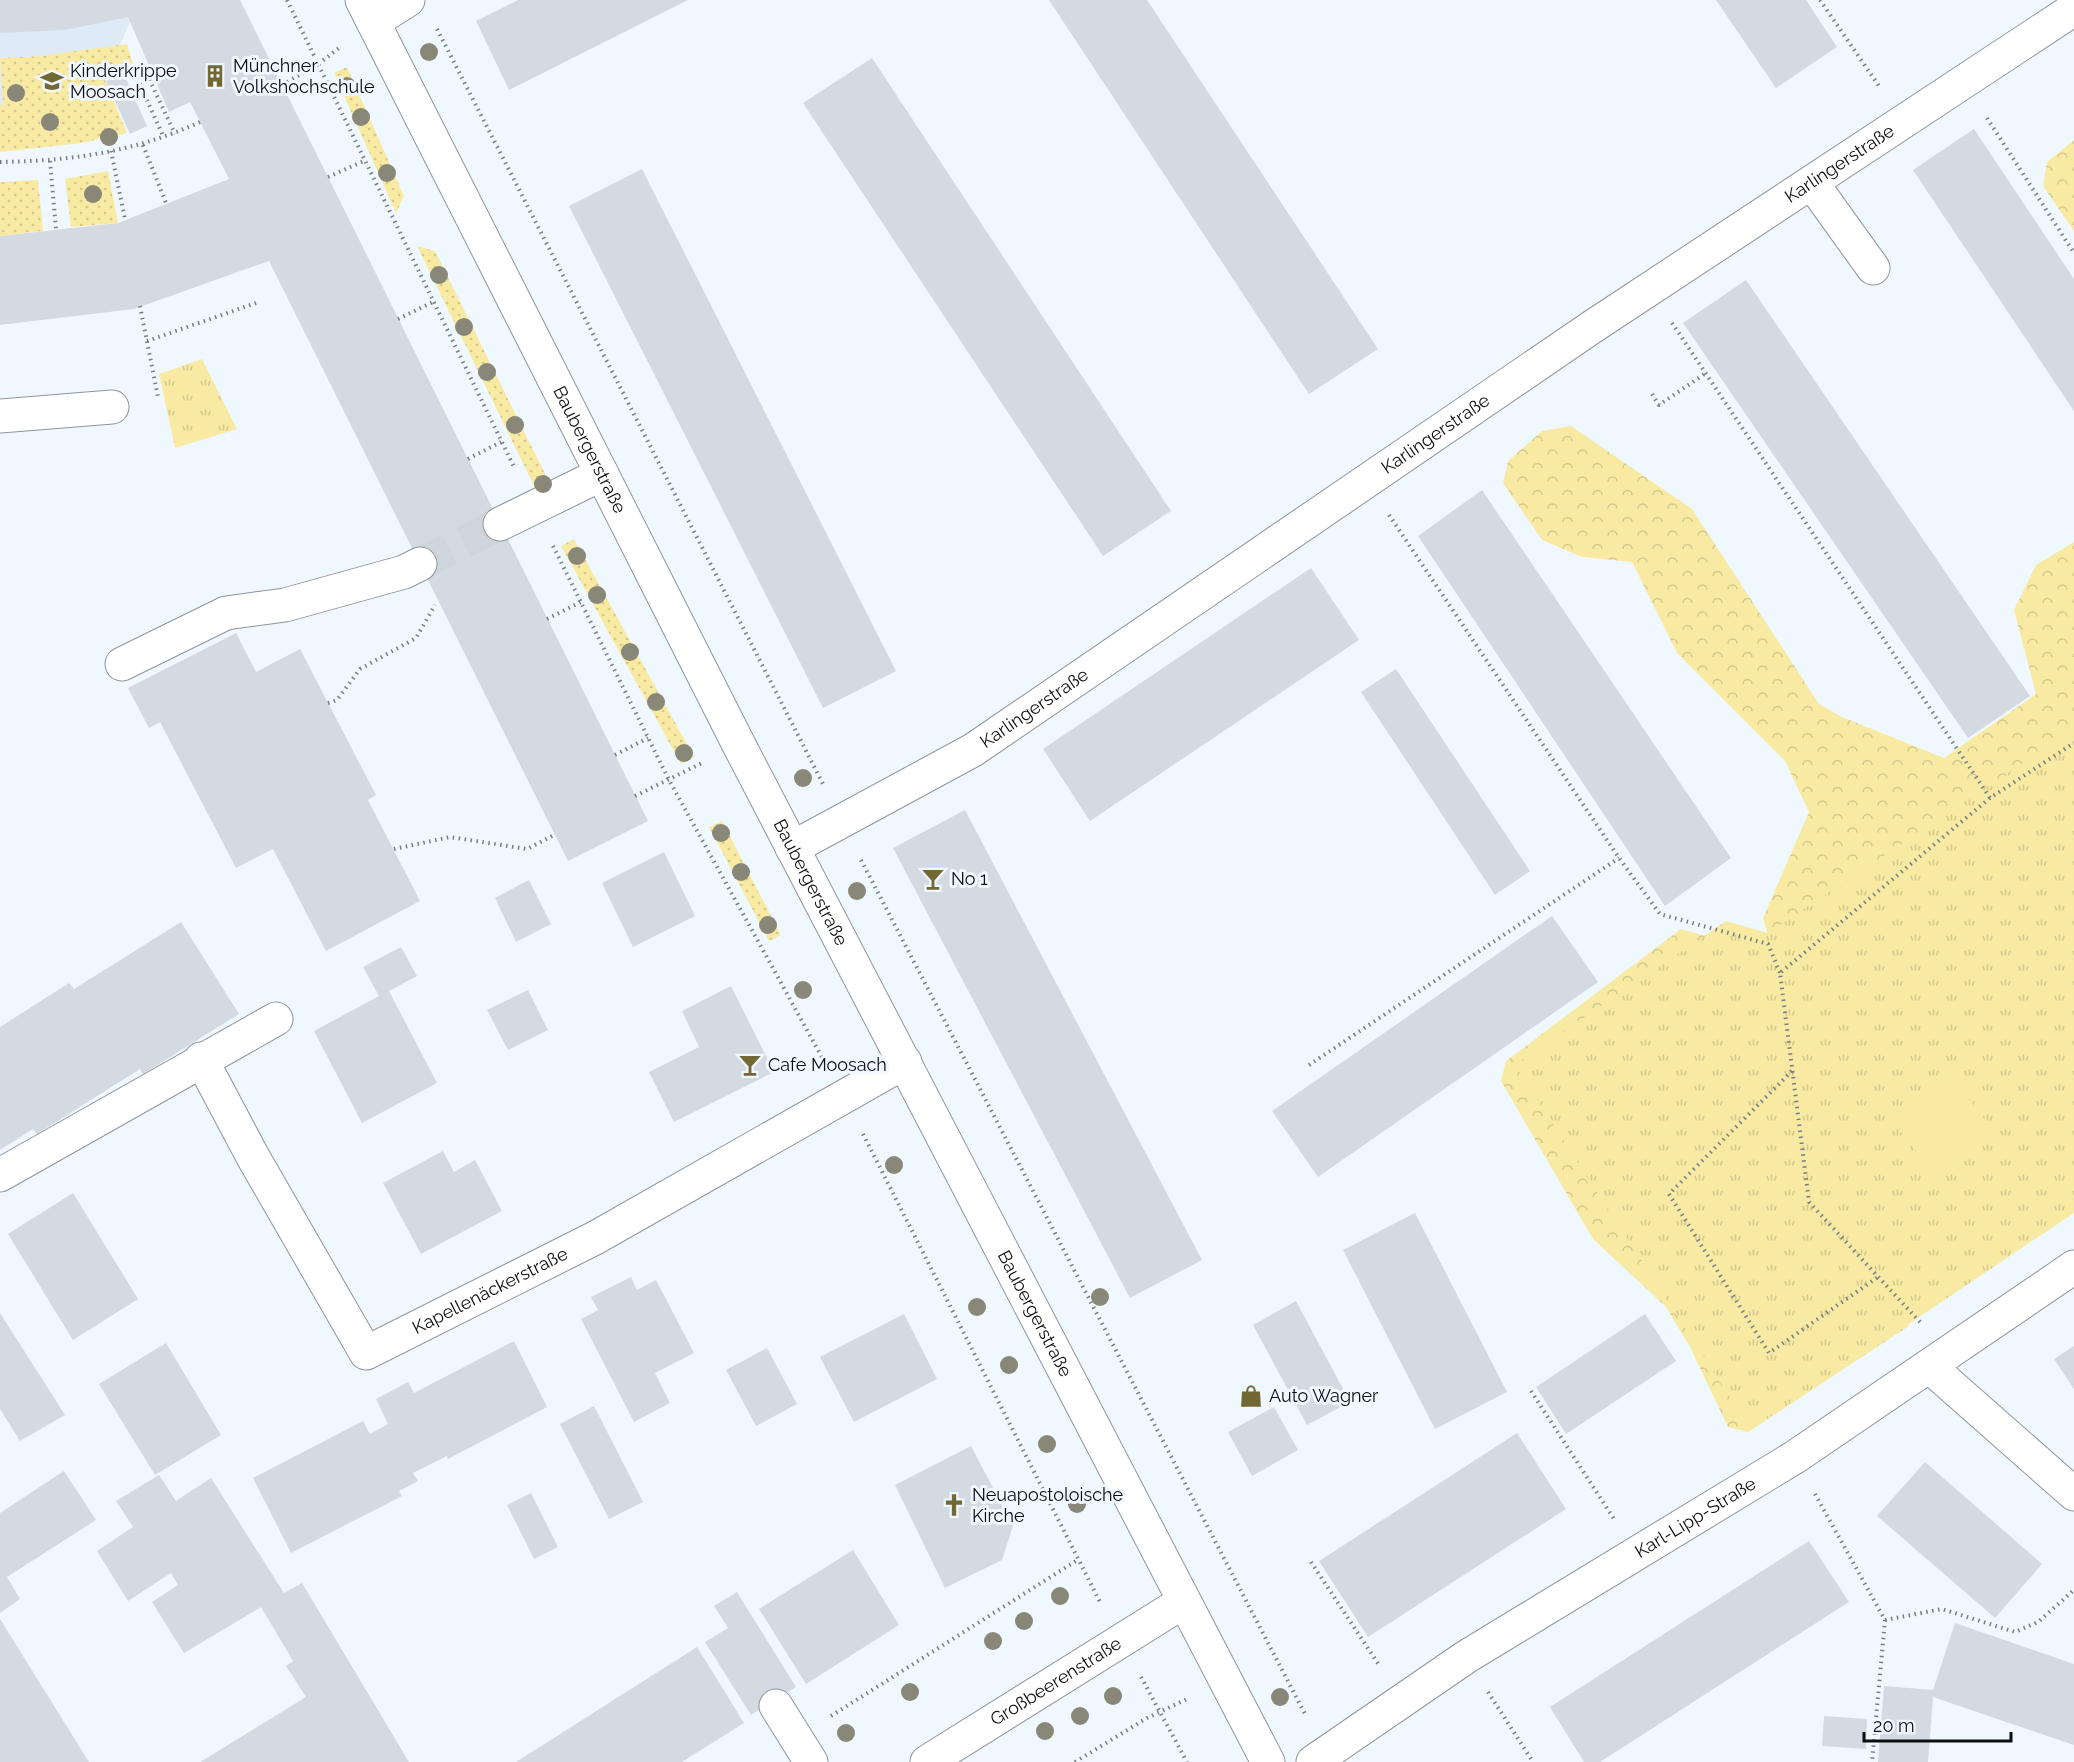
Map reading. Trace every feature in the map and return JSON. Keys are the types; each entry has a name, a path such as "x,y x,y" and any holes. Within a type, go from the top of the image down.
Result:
{"street":[{"path":"368,11 408,0"},
{"name":"Karlingerstraße","path":"792,848 973,750 1592,327 1904,124 2074,9"},
{"name":"Baubergerstraße","path":"368,11 739,745 1268,1762"},
{"path":"1812,183 1873,268"},
{"path":"0,416 112,407"},
{"path":"500,524 602,474"},
{"path":"122,664 226,613 285,605 404,572 420,564"},
{"path":"0,1175 201,1059 276,1019"},
{"name":"Kapellenäckerstraße","path":"201,1059 253,1157 366,1353 595,1238 905,1062"},
{"name":"Karl-Lipp-Straße","path":"1319,1758 1466,1657 1795,1457 2074,1267"},
{"path":"1940,1360 2074,1494"},
{"name":"Großbeerenstraße","path":"927,1762 1183,1602"},
{"path":"776,1706 804,1750"}],"path":[{"path":"287,0 501,442 669,780 844,1095 1120,1641"},
{"path":"1820,0 1904,124"},
{"path":"436,27 1319,1758"},
{"path":"282,85 317,65"},
{"path":"149,66 144,68 175,134"},
{"path":"132,67 164,138"},
{"path":"1983,112 2074,253"},
{"path":"0,162 51,161 143,146 200,122"},
{"path":"143,146 166,203"},
{"path":"111,151 125,219"},
{"path":"51,161 56,229"},
{"path":"328,177 364,161"},
{"path":"147,341 259,302"},
{"path":"398,319 433,302"},
{"path":"140,306 158,396"},
{"path":"1670,320 1990,798"},
{"path":"1652,394 1659,405 1706,374"},
{"path":"468,459 501,442"},
{"path":"1387,512 1619,858 1660,914 1768,944 1779,974 1809,1202 1878,1277 1940,1360"},
{"path":"328,703 337,699 360,669 416,638 438,600"},
{"path":"547,619 581,602"},
{"path":"615,755 648,738"},
{"path":"1779,974 1990,798 2074,743"},
{"path":"635,796 739,745"},
{"path":"394,849 450,837 527,849 554,835"},
{"path":"1310,1065 1619,858"},
{"path":"1792,1071 1669,1194 1769,1353 1878,1277"},
{"path":"1531,1391 1619,1527"},
{"path":"1795,1457 1885,1620 1872,1762"},
{"path":"804,1750 1078,1559"},
{"path":"1311,1563 1380,1667"},
{"path":"1885,1620 1941,1609 2015,1632 2038,1622 2074,1590"},
{"path":"1466,1657 1533,1762"},
{"path":"1075,1762 1161,1712 1187,1762"}],"shaded area":[{"name":"Kinderkrippe Moosach","path":"0,0 176,0 130,22 78,140 0,146"}],"green space":[{"path":"127,44 134,67 105,80 127,133 82,143 0,152 0,105 3,105 0,58 39,56"},
{"path":"347,67 404,196 396,213 334,73"},
{"path":"2074,140 2074,231 2043,186 2047,162"},
{"path":"108,171 118,223 71,227 65,179"},
{"path":"38,180 43,231 0,236 0,182"},
{"path":"417,246 435,251 553,490 539,496"},
{"path":"202,359 237,429 175,448 159,374"},
{"path":"1571,426 1692,509 1819,704 1842,717 1944,758 2036,694 2014,610 2036,565 2074,542 2074,735 1796,1027 1763,918 1809,812 1785,761 1677,653 1632,562 1582,557 1542,540 1503,483 1508,461 1542,431"},
{"path":"574,539 694,757 681,764 561,546"},
{"path":"2074,729 2074,1213 1751,1430 1515,1065 1726,921 1768,933"},
{"path":"722,821 781,935 769,941 709,827"},
{"path":"1681,929 1759,951 1890,1301 1909,1326 1748,1432 1728,1427 1690,1347 1666,1307 1593,1239 1501,1081 1506,1061"},
{"path":"1950,1076 1996,1133 1939,1179 1893,1122"}],"building":[{"path":"0,0 240,0 648,821 568,861 269,261 134,309 0,325 0,236 118,223 229,179 190,102 169,112 128,17 65,30 0,33"},
{"path":"518,0 688,0 509,90 476,21"},
{"path":"1049,0 1147,0 1378,349 1309,394"},
{"path":"1716,0 1806,0 1837,47 1776,88"},
{"path":"872,58 1171,511 1103,556 803,103"},
{"path":"123,72 147,126 130,134 106,81"},
{"path":"1974,129 2074,279 2074,411 1913,170"},
{"path":"642,169 896,671 823,708 569,206"},
{"path":"1746,280 2030,696 1968,738 1683,323"},
{"path":"1482,490 1731,858 1665,906 1418,536"},
{"path":"1311,568 1359,640 1090,821 1043,749"},
{"path":"236,633 256,672 300,649 376,795 368,800 420,901 326,951 273,849 236,868 160,722 149,728 128,688"},
{"path":"1396,669 1530,871 1495,895 1361,692"},
{"path":"965,810 1202,1260 1130,1298 893,848"},
{"path":"664,852 695,916 633,947 602,883"},
{"path":"529,880 551,924 516,942 495,898"},
{"path":"1552,916 1598,982 1318,1177 1272,1111"},
{"path":"181,922 239,1014 143,1074 140,1069 37,1134 33,1129 0,1150 0,1027 69,983 74,989"},
{"path":"401,947 417,976 389,991 437,1083 362,1123 314,1031 379,996 363,967"},
{"path":"731,986 774,1072 674,1122 649,1072 699,1047 682,1011"},
{"path":"528,990 548,1030 508,1050 487,1010"},
{"path":"443,1151 454,1172 475,1160 502,1211 421,1254 383,1183"},
{"path":"73,1193 138,1299 73,1340 8,1234"},
{"path":"1415,1213 1507,1392 1435,1429 1343,1250"},
{"path":"631,1277 637,1290 656,1280 694,1353 655,1373 670,1403 634,1422 581,1319 598,1310 591,1297"},
{"path":"1296,1301 1350,1402 1307,1425 1253,1325"},
{"path":"0,1313 65,1415 20,1441 0,1409"},
{"path":"904,1314 937,1379 854,1422 820,1357"},
{"path":"1645,1314 1676,1361 1566,1434 1536,1387"},
{"path":"514,1341 547,1407 448,1459 447,1456 413,1473 418,1481 399,1491 402,1496 291,1553 253,1478 363,1421 370,1434 388,1424 376,1399 408,1382 414,1393"},
{"path":"166,1343 221,1435 155,1475 99,1384"},
{"path":"2074,1346 2074,1389 2054,1359"},
{"path":"767,1348 797,1404 756,1426 726,1370"},
{"path":"594,1406 643,1502 609,1519 560,1424"},
{"path":"1274,1407 1298,1450 1252,1476 1228,1432"},
{"path":"1517,1433 1566,1509 1368,1637 1319,1561"},
{"name":"Neuapostoloische Kirche","path":"971,1446 1013,1526 1002,1560 945,1588 895,1485"},
{"path":"1925,1462 2042,1564 1995,1618 1877,1516"},
{"path":"64,1471 96,1520 7,1577 20,1599 0,1613 0,1513"},
{"path":"159,1475 176,1501 211,1478 284,1593 302,1583 409,1762 200,1762 306,1697 286,1666 293,1661 261,1607 184,1653 152,1602 178,1585 171,1573 128,1601 97,1551 133,1527 116,1501"},
{"path":"531,1493 558,1547 534,1559 507,1505"},
{"path":"1809,1541 1849,1602 1600,1762 1584,1762 1550,1707"},
{"path":"853,1550 899,1625 806,1684 759,1609"},
{"path":"737,1592 796,1687 751,1715 705,1642 728,1628 714,1606"},
{"path":"0,1619 89,1762 0,1762"},
{"path":"1955,1623 2074,1664 2074,1745 1933,1697 1928,1762 1878,1762 1884,1686 1933,1690"},
{"path":"697,1647 744,1723 682,1762 516,1762"},
{"path":"1824,1716 1867,1719 1866,1749 1822,1746"}],"tunnel":[{"path":"420,564 500,524"}],"place":[{"name":"Münchner Volkshochschule","path":"215,76"},
{"name":"Kinderkrippe Moosach","path":"52,81"},
{"name":"No 1","path":"933,879"},
{"name":"Cafe Moosach","path":"750,1065"},
{"name":"Auto Wagner","path":"1251,1396"},
{"name":"Neuapostoloische Kirche","path":"954,1505"}]}
